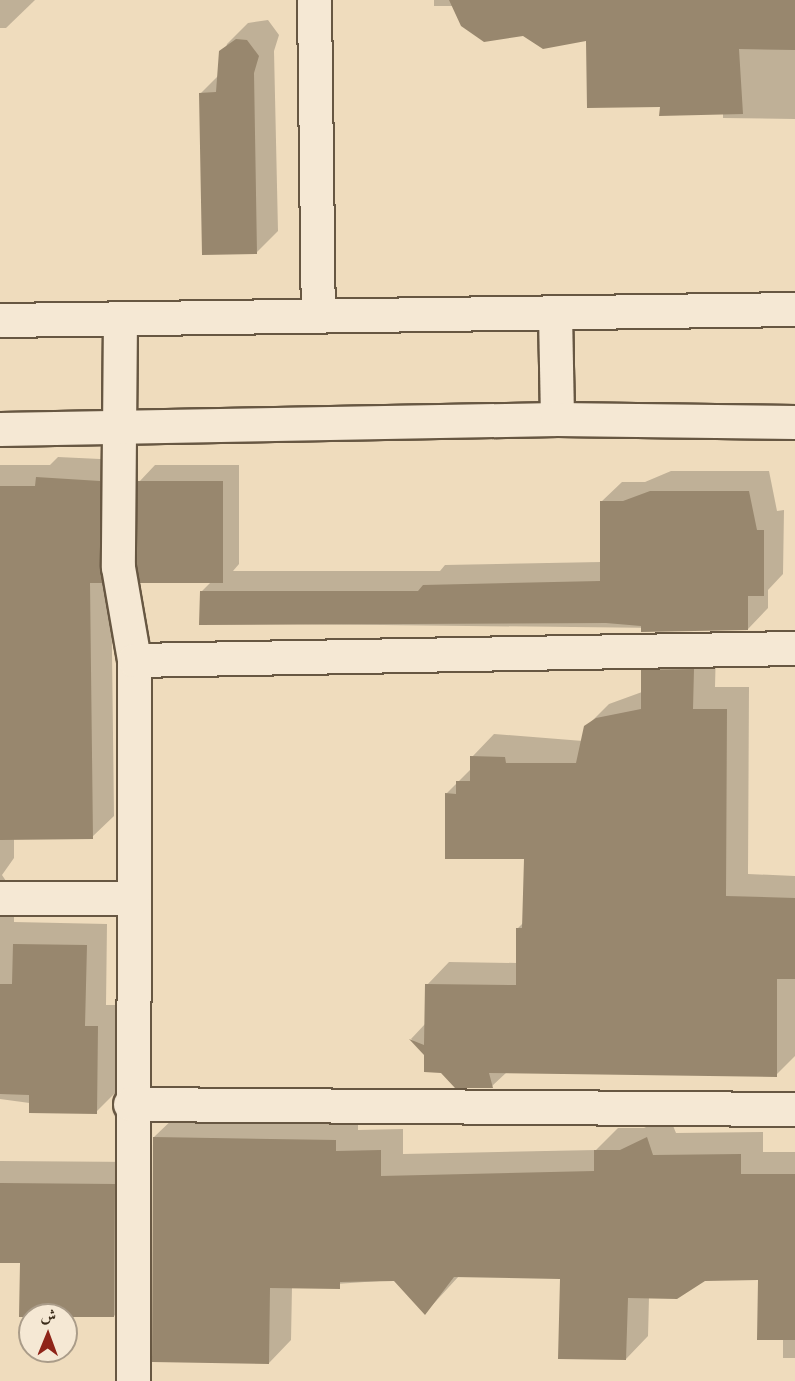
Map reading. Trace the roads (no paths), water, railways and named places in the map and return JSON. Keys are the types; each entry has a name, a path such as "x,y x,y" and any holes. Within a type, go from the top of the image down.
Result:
{"street":[{"path":"314,0 318,316"},
{"path":"0,320 795,309"},
{"path":"555,313 557,419"},
{"path":"120,318 118,567 134,660 130,1104 133,1381"},
{"path":"0,429 120,430 557,419 795,422"},
{"path":"134,660 795,648"},
{"path":"0,898 132,898"},
{"path":"130,1104 795,1109"}]}
